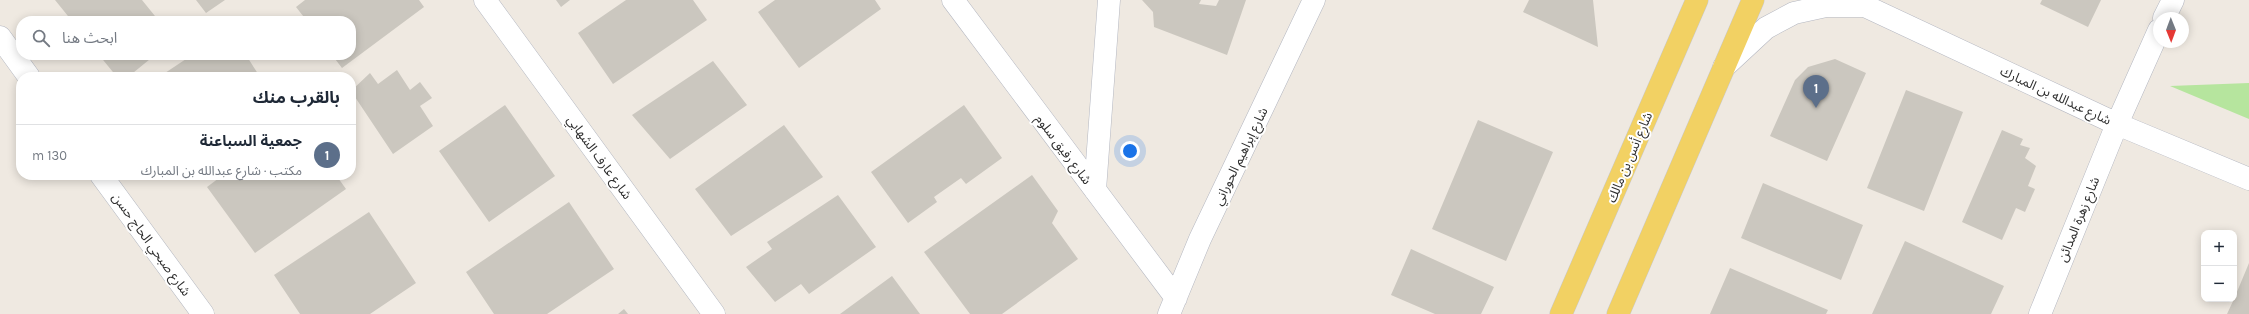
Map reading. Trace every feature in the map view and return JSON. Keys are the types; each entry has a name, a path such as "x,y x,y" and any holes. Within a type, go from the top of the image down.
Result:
{"main road":[{"name":"شارع أنس بن مالك","path":"1561,314 1697,0"},
{"path":"1618,314 1753,0"}],"street":[{"name":"شارع عارف الشهابي","path":"485,0 714,314"},
{"name":"شارع رفيق سلوم","path":"953,0 1095,190 1172,306"},
{"path":"1095,190 1109,0"},
{"name":"شارع إبراهيم الحوراني","path":"1172,306 1200,239 1314,0"},
{"path":"2167,12 2172,0"},
{"name":"شارع عبدالله بن المبارك","path":"1724,67 1766,28 1794,13 1826,6 1861,3 2117,124 2249,179"},
{"path":"0,37 16,59"},
{"name":"شارع زهرة المدائن","path":"2040,314 2117,124 2153,43"},
{"path":"17,60 25,72"},
{"name":"شارع صبحي الحاج حسن","path":"105,180 202,314"}],"green space":[{"path":"2249,83 2249,119 2170,86"}],"building":[{"path":"55,0 142,0 155,16 68,16"},
{"path":"196,0 225,0 206,13"},
{"path":"305,0 419,0 424,7 356,58 356,16 303,16 296,7"},
{"path":"556,0 570,0 561,7"},
{"path":"626,0 693,0 707,20 613,84 578,33"},
{"path":"775,0 875,0 881,9 799,68 758,12"},
{"path":"1142,0 1201,0 1199,4 1216,6 1219,0 1246,0 1227,55 1154,27 1153,12"},
{"path":"1529,0 1593,0 1598,47 1523,12"},
{"path":"2042,0 2101,0 2088,27 2040,4"},
{"path":"1835,59 1866,73 1827,161 1770,136 1795,80 1808,67"},
{"path":"103,60 149,60 134,72 113,72"},
{"path":"184,60 249,60 257,72 166,72"},
{"path":"336,60 353,60 342,68"},
{"path":"713,61 747,105 670,159 632,115"},
{"path":"397,70 410,90 420,82 432,98 420,106 433,126 393,154 356,98 356,86 370,73 378,84"},
{"path":"1906,90 1963,112 1924,211 1867,188"},
{"path":"505,105 555,176 489,222 439,151"},
{"path":"964,105 1002,158 966,184 961,178 934,197 937,202 908,223 871,172"},
{"path":"1478,120 1553,152 1506,261 1432,229"},
{"path":"784,125 823,177 731,236 695,189"},
{"path":"2002,130 2023,139 2020,145 2030,148 2025,158 2036,166 2028,186 2035,189 2025,212 2016,208 2002,240 1962,222"},
{"path":"1032,175 1058,211 1052,223 1078,259 1002,314 970,314 924,252"},
{"path":"216,180 340,180 346,189 255,253 207,187"},
{"path":"1763,183 1863,225 1841,280 1741,238"},
{"path":"838,195 876,247 809,294 801,284 775,302 746,267 772,249 767,242"},
{"path":"569,202 614,269 547,314 494,314 466,272"},
{"path":"369,212 416,283 370,314 300,314 274,275"},
{"path":"1905,241 2004,286 1991,314 1872,314"},
{"path":"1411,249 1494,287 1481,314 1435,314 1391,295"},
{"path":"2249,263 2249,314 2227,314 2233,302 2237,302 2237,292"},
{"path":"1730,268 1828,310 1826,314 1710,314"},
{"path":"892,276 920,314 840,314"},
{"path":"624,309 628,314 618,314"}],"place":[{"name":"جمعية السباعنة","path":"1816,108"}]}
